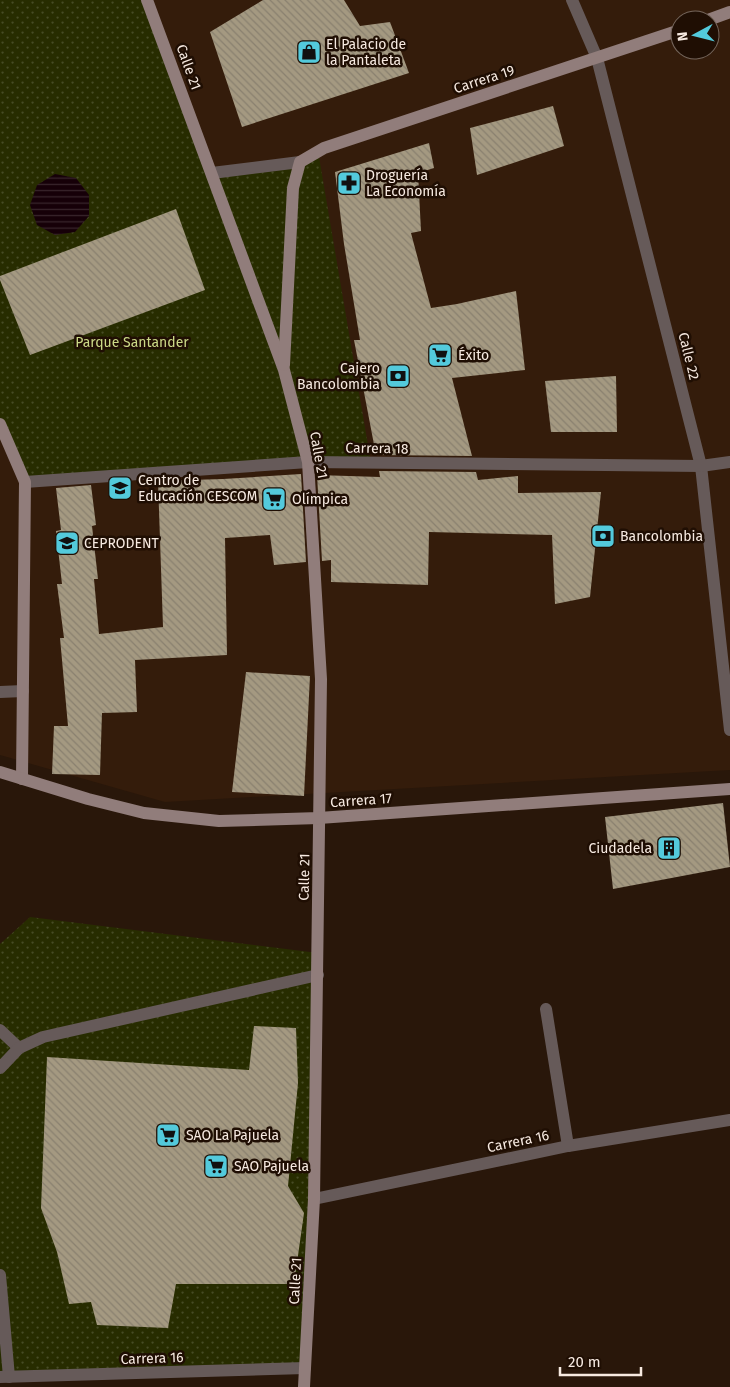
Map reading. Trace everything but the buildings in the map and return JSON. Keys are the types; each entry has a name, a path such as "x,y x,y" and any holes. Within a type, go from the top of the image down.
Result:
{"main road":[{"name":"Calle 21","path":"148,0 284,370 308,462 321,679 314,1199 304,1387"},
{"name":"Carrera 19","path":"300,162 324,148 670,33"},
{"name":"Calle 21","path":"284,370 293,188 300,162"},
{"path":"0,424 25,482 22,780"},
{"name":"Carrera 17","path":"0,772 22,780 144,813 219,820 319,818 730,789"}],"street":[{"name":"Calle 22","path":"572,0 597,58 701,466 730,730"},
{"path":"212,173 300,162"},
{"name":"Carrera 18","path":"25,482 308,462 701,466 730,462"},
{"path":"0,692 23,691"},
{"path":"0,1068 19,1048 43,1037 318,975"},
{"path":"546,1010 568,1146"},
{"path":"0,1030 19,1048"},
{"name":"Carrera 16","path":"314,1199 568,1146 730,1120"},
{"path":"0,1275 4,1377"},
{"name":"Carrera 16","path":"4,1377 305,1368"}],"shaded area":[{"path":"0,0 730,0 730,770 165,802 0,755"},
{"path":"55,174 76,178 89,195 89,216 75,232 55,235 37,225 30,205 37,185"}],"green space":[{"name":"Parque Santander","path":"0,0 147,0 212,173 300,162 318,151 371,463 25,482 0,426"},
{"path":"30,917 318,953 305,1368 0,1377 0,944"}],"place":[{"name":"El Palacio de la Pantaleta","path":"309,52"},
{"name":"Droguería La Economía","path":"349,183"},
{"name":"Éxito","path":"440,355"},
{"name":"Cajero Bancolombia","path":"398,376"},
{"name":"Centro de Educación CESCOM","path":"120,488"},
{"name":"Olímpica","path":"274,499"},
{"name":"Bancolombia","path":"603,536"},
{"name":"CEPRODENT","path":"67,543"},
{"name":"Ciudadela","path":"669,848"},
{"name":"SAO La Pajuela","path":"168,1135"},
{"name":"SAO Pajuela","path":"216,1166"}]}
